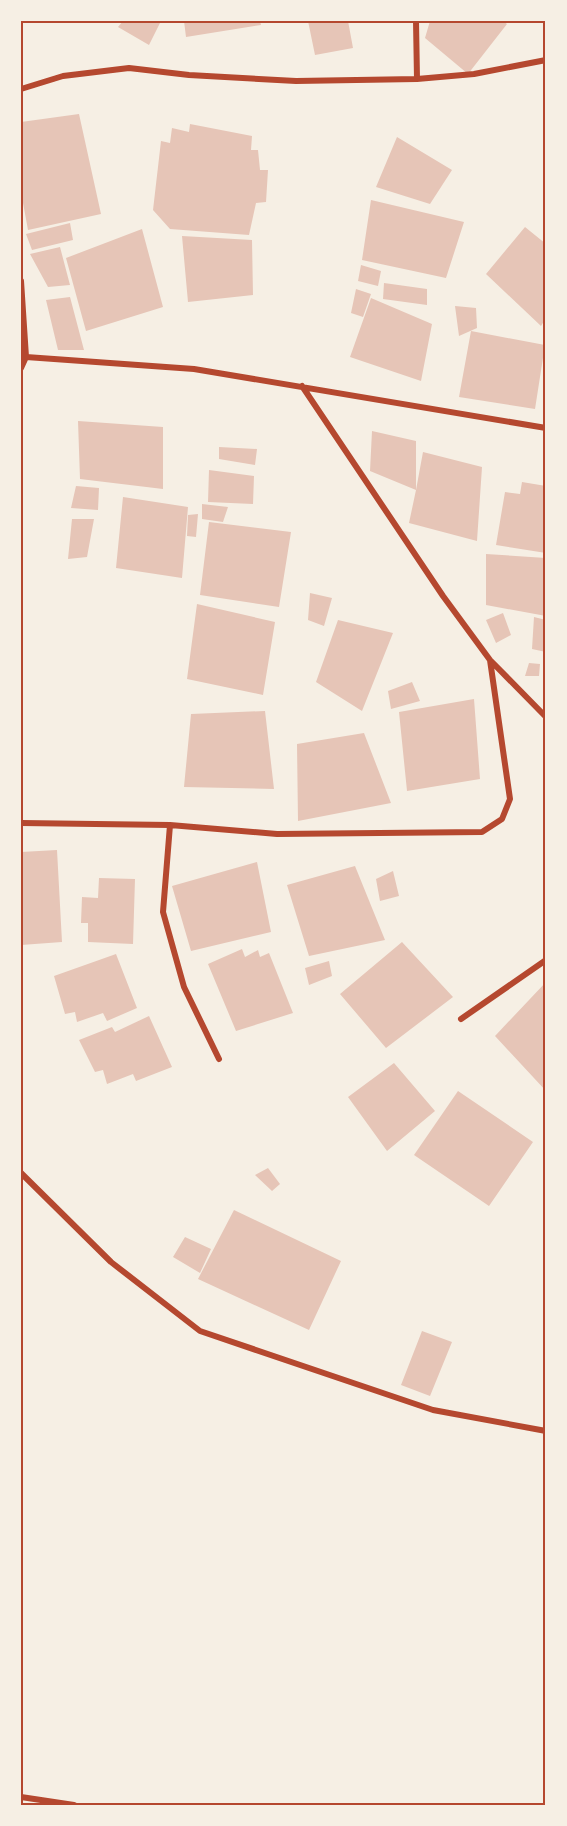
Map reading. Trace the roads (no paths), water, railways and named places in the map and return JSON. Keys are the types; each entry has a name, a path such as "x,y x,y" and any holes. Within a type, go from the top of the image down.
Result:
{"street":[{"path":"416,21 417,79"},
{"path":"21,88 63,76 129,68 189,75 296,81 417,79 474,74 546,60"},
{"path":"21,281 26,357 21,368"},
{"path":"26,357 194,369 302,386 529,428 546,428"},
{"path":"302,386 443,596 490,660 546,717"},
{"path":"21,823 170,825 277,834 482,832 502,819 510,799 490,660"},
{"path":"170,825 163,912 184,987 219,1059"},
{"path":"461,1019 546,960"},
{"path":"21,1173 111,1262 200,1331 433,1410 546,1431"},
{"path":"21,1797 74,1805"}]}
